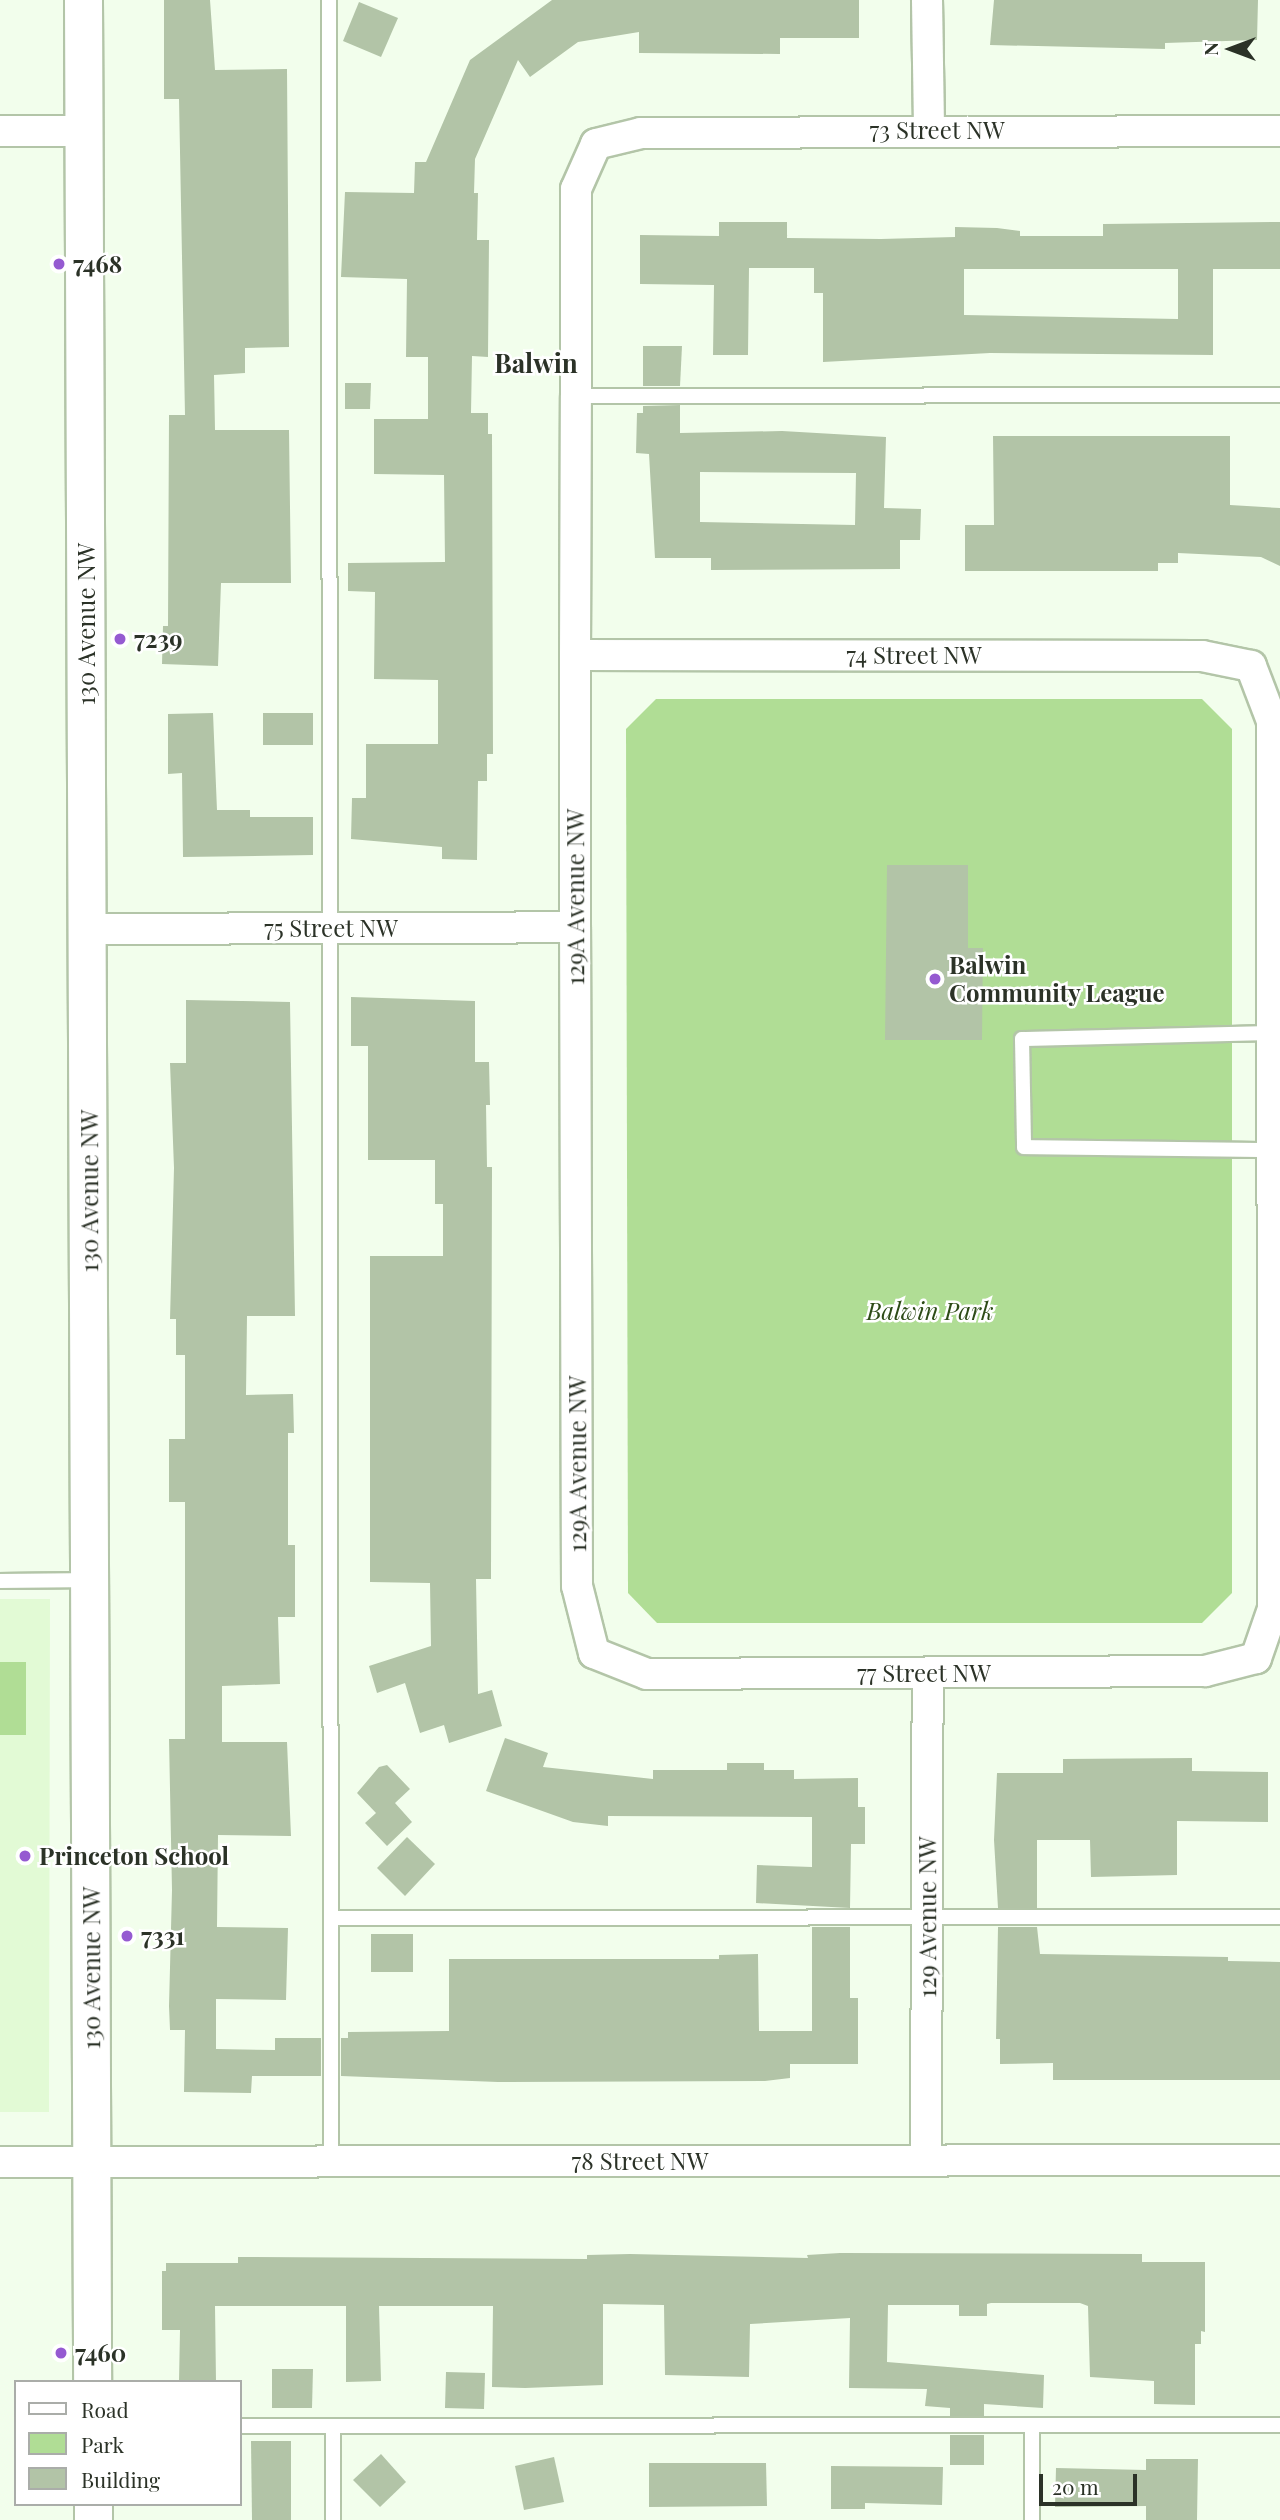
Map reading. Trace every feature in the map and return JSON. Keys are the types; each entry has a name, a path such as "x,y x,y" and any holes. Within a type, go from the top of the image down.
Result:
{"street":[{"name":"130 Avenue NW","path":"83,0 92,2380"},
{"path":"928,0 929,130"},
{"path":"0,131 85,131"},
{"name":"73 Street NW","path":"596,144 641,133 1280,131"},
{"name":"129A Avenue NW","path":"594,1653 577,1586 575,655 576,189 596,144"},
{"name":"74 Street NW","path":"575,655 1202,656 1251,666 1272,721 1273,1033"},
{"name":"75 Street NW","path":"87,929 575,927"},
{"path":"1273,1033 1275,1158"},
{"name":"77 Street NW","path":"594,1653 647,1674 1205,1671 1256,1658 1273,1609 1275,1158"},
{"name":"129 Avenue NW","path":"926,2160 928,1673"},
{"name":"78 Street NW","path":"0,2162 1280,2160"}],"lane":[{"path":"329,0 334,1918 331,2162"},
{"path":"576,396 1280,395"},
{"path":"1273,1033 1022,1038 1024,1147 1275,1158"},
{"path":"0,1581 90,1580"},
{"path":"334,1918 1280,1917"},
{"path":"242,2426 1280,2425"},
{"path":"333,2426 333,2520"},
{"path":"1032,2427 1032,2520"}],"shaded area":[{"name":"Princeton School","path":"0,1599 50,1599 49,2112 0,2112"}],"green space":[{"name":"Balwin Park","path":"656,699 1202,699 1232,729 1232,1593 1202,1623 657,1623 628,1593 626,729"},
{"path":"0,1662 26,1662 26,1735 0,1735"}],"building":[{"path":"164,0 210,0 215,70 287,69 289,347 245,348 245,373 214,375 215,430 289,430 291,583 221,583 218,666 162,664 163,626 168,626 169,415 185,415 179,99 164,99"},
{"path":"552,0 859,0 859,38 780,38 780,54 639,53 639,32 578,42 530,77 518,60 475,159 474,193 478,193 477,240 489,240 488,357 472,356 471,413 488,413 488,434 492,434 493,754 487,754 487,781 478,781 477,860 442,859 442,847 351,839 352,798 366,798 366,744 438,744 438,680 374,679 375,592 348,591 348,563 445,562 444,475 374,474 374,419 428,419 428,357 406,357 407,279 341,277 345,192 414,193 415,162 426,162 470,60"},
{"path":"994,0 1258,0 1257,40 1165,43 1165,49 990,45"},
{"path":"359,2 398,18 381,57 343,41"},
{"path":"719,222 787,222 787,238 881,239 955,237 955,227 1020,231 1020,236 1103,236 1103,224 1280,222 1280,269 1213,269 1213,355 990,353 823,362 823,293 814,293 814,268 749,268 748,355 713,355 714,285 640,284 640,235 719,236","holes":["964,269 1178,269 1178,319 964,315"]},
{"path":"643,346 682,346 680,386 643,386"},
{"path":"345,383 371,383 370,409 345,409"},
{"path":"680,405 680,433 782,431 886,437 884,508 921,509 920,540 900,540 900,569 711,570 711,558 655,558 649,454 636,453 637,413 643,413 643,406","holes":["700,472 856,473 855,525 700,522"]},
{"path":"993,436 1230,436 1230,505 1280,508 1280,566 1261,557 1178,553 1178,563 1158,563 1158,571 965,571 965,525 994,525"},
{"path":"213,713 217,810 250,810 250,817 313,817 313,855 183,857 182,773 168,774 168,714"},
{"path":"263,713 313,713 313,745 263,745"},
{"name":"Balwin Community League","path":"887,865 968,865 968,948 983,948 982,1040 885,1040"},
{"path":"351,997 475,1001 475,1062 489,1062 490,1105 486,1105 487,1167 492,1167 491,1579 476,1579 478,1694 492,1690 502,1726 449,1743 444,1725 420,1733 405,1683 377,1693 369,1666 431,1646 430,1583 370,1582 370,1256 443,1256 443,1204 435,1204 435,1160 368,1160 368,1046 351,1046"},
{"path":"186,1000 290,1002 295,1316 247,1316 246,1395 293,1394 294,1433 288,1433 288,1545 295,1545 295,1617 278,1617 280,1684 222,1686 222,1742 287,1742 291,1836 218,1835 217,1927 288,1928 286,2000 216,1999 216,2049 275,2050 275,2038 321,2038 321,2076 252,2076 251,2093 184,2092 185,2030 170,2030 172,1890 169,1739 185,1739 185,1502 169,1502 169,1439 185,1439 185,1355 176,1355 176,1319 170,1319 174,1168 170,1063 186,1063"},
{"path":"505,1738 548,1753 543,1767 653,1779 653,1770 727,1770 727,1763 764,1763 764,1770 794,1770 794,1779 858,1778 858,1807 865,1807 865,1844 851,1844 850,1908 756,1903 757,1865 812,1867 812,1817 608,1816 608,1826 573,1822 486,1791"},
{"path":"1192,1758 1192,1771 1268,1772 1268,1822 1177,1821 1177,1875 1091,1877 1090,1840 1037,1840 1037,1908 998,1908 994,1840 997,1773 1063,1773 1063,1759"},
{"path":"387,1765 410,1789 395,1803 412,1822 387,1846 365,1823 376,1813 357,1793 379,1767"},
{"path":"407,1837 435,1864 405,1896 377,1868"},
{"path":"812,1927 850,1927 850,1998 858,1998 858,2064 790,2064 790,2078 765,2081 498,2082 341,2076 341,2038 348,2038 348,2032 449,2031 449,1959 719,1959 719,1955 758,1954 759,2031 812,2031"},
{"path":"998,1927 1037,1927 1040,1954 1228,1957 1228,1961 1280,1962 1280,2080 1053,2080 1053,2063 1000,2064 1000,2039 996,2039"},
{"path":"371,1934 413,1934 413,1972 371,1972"},
{"path":"630,2254 808,2258 807,2255 1142,2254 1142,2262 1205,2262 1205,2332 1201,2331 1201,2344 1195,2344 1195,2405 1154,2404 1154,2381 1090,2377 1088,2306 1080,2303 991,2303 987,2304 987,2316 959,2316 959,2305 888,2305 887,2362 1044,2375 1043,2408 984,2404 984,2416 950,2416 950,2408 925,2406 927,2389 849,2388 850,2318 750,2324 749,2377 665,2375 664,2305 603,2304 603,2385 525,2388 492,2387 493,2306 379,2306 381,2381 346,2382 346,2306 215,2306 216,2380 179,2380 180,2330 162,2330 162,2271 166,2271 166,2263 238,2263 238,2257 587,2259 587,2255"},
{"path":"272,2369 313,2369 312,2408 272,2408"},
{"path":"446,2372 485,2373 484,2409 445,2408"},
{"path":"950,2435 984,2435 984,2465 950,2465"},
{"path":"251,2441 291,2441 291,2520 252,2520"},
{"path":"381,2454 406,2482 380,2507 353,2480"},
{"path":"554,2457 564,2502 524,2510 515,2466"},
{"path":"1146,2459 1198,2459 1197,2520 1146,2520 1146,2506 1055,2507 1056,2468 1146,2470"},
{"path":"649,2463 766,2463 767,2506 649,2507"},
{"path":"831,2466 943,2467 942,2505 865,2503 865,2509 831,2509"}],"place":[{"name":"7468","path":"59,264"},
{"name":"7239","path":"120,639"},
{"name":"Balwin Community League","path":"935,979"},
{"name":"Princeton School","path":"25,1856"},
{"name":"7331","path":"127,1936"},
{"name":"7460","path":"61,2353"}],"district":[{"name":"Balwin","path":"536,363"}]}
